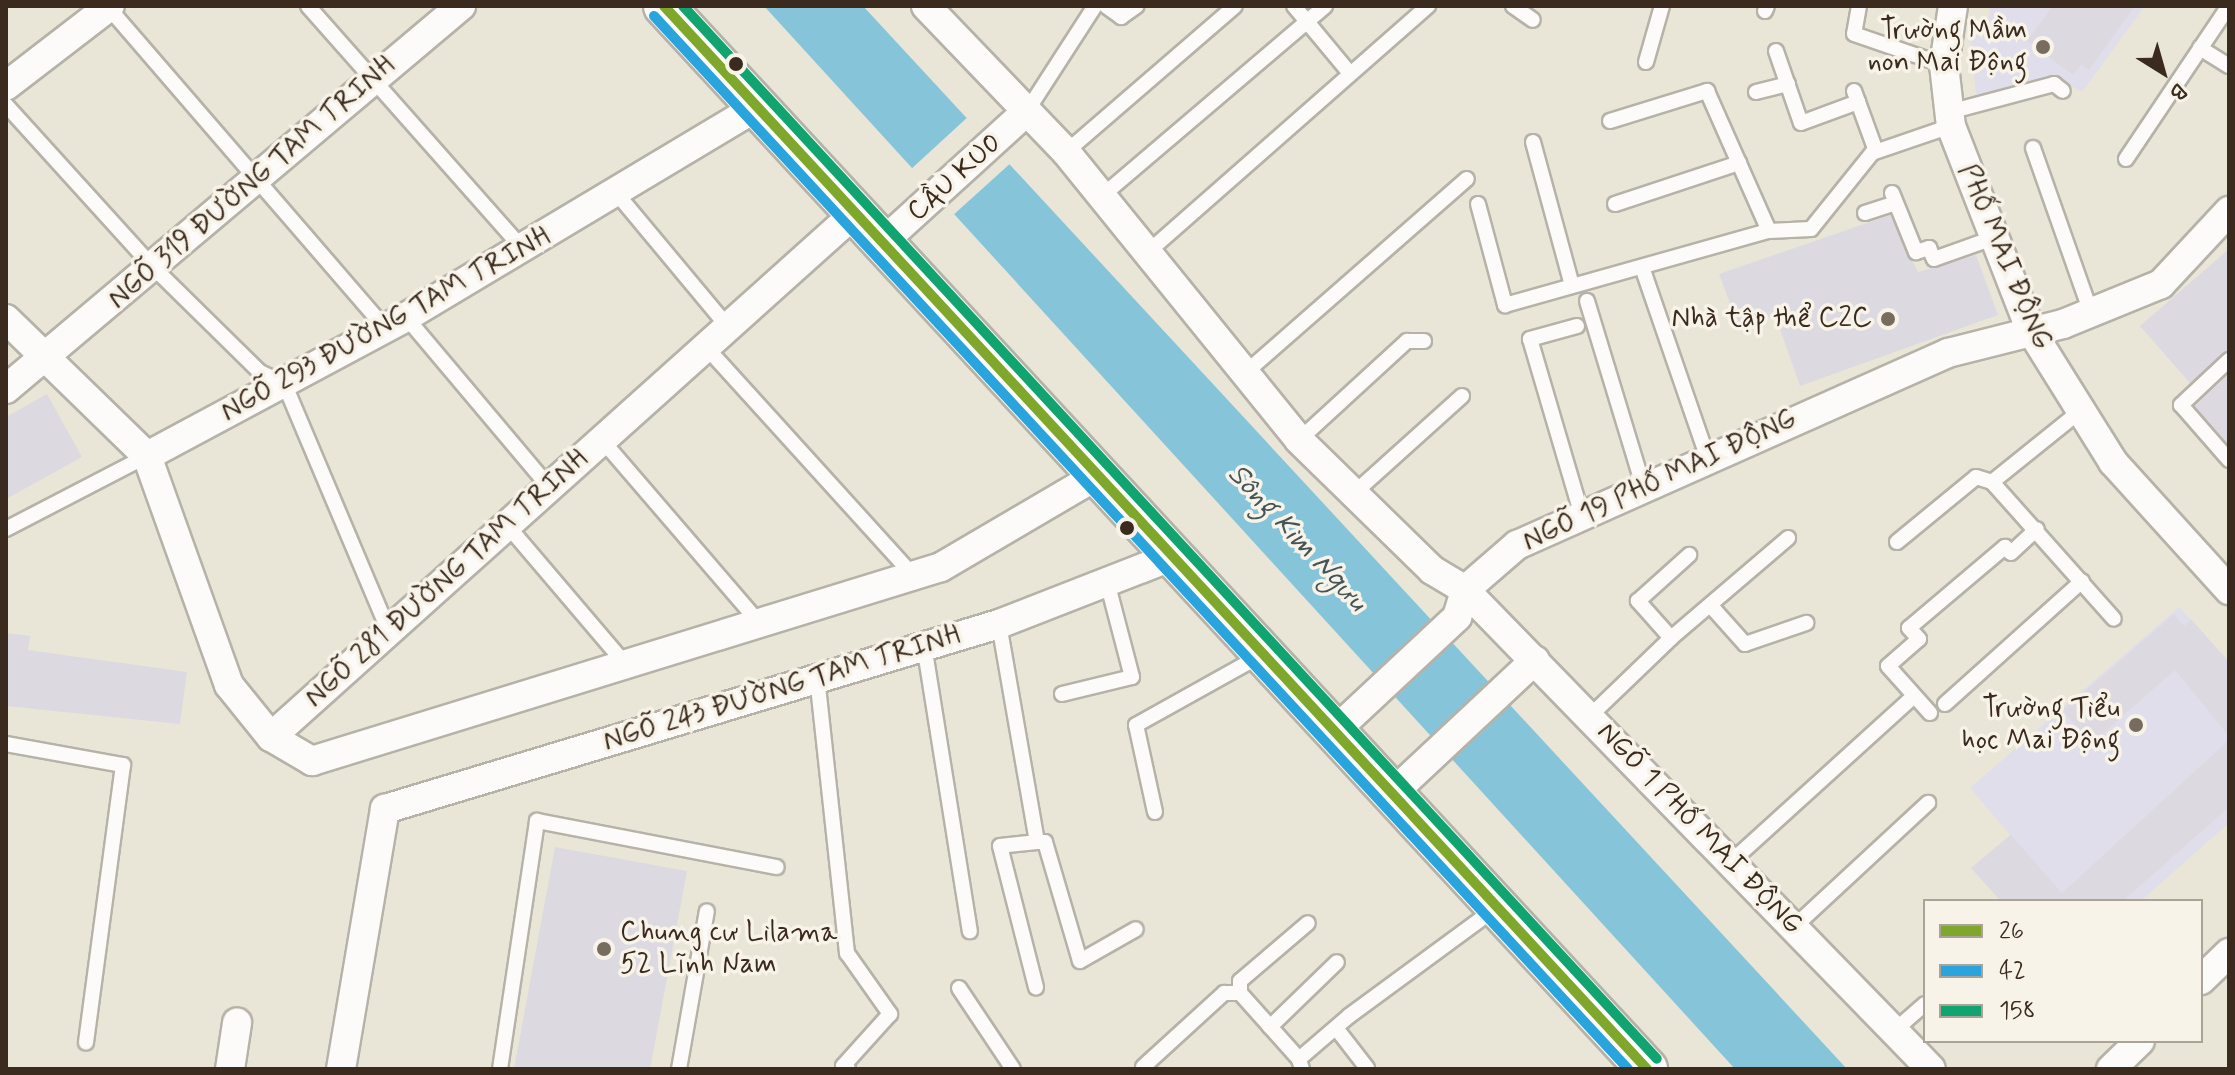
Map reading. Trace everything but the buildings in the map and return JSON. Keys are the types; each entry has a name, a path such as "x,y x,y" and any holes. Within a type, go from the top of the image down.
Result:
{"main road":[{"path":"664,6 854,214 1266,653 1350,716 1406,780 1499,906 1636,1065"}],"street":[{"path":"6,86 108,6"},
{"name":"NGÕ 319 ĐƯỜNG TAM TRINH","path":"6,389 44,362 461,6"},
{"path":"926,6 1066,152 1299,440 1352,495 1465,590"},
{"name":"PHỐ MAI ĐỘNG","path":"1953,6 1944,65 1950,119 2030,329 2113,462 2229,590"},
{"name":"NGÕ 293 ĐƯỜNG TAM TRINH","path":"147,456 396,323 524,250 757,107"},
{"name":"CẦU KU0","path":"882,243 1027,111"},
{"name":"NGÕ 19 PHỐ MAI ĐỘNG","path":"1350,716 1447,626 1465,590 1497,559 1581,512 1948,353 2091,313 2161,284 2229,211"},
{"name":"NGÕ 281 ĐƯỜNG TAM TRINH","path":"271,737 854,214"},
{"path":"6,319 44,362 147,456 229,685 271,737 312,761 941,567 1098,475"},
{"name":"NGÕ 243 ĐƯỜNG TAM TRINH","path":"341,1069 385,809 999,624 1106,577 1173,556"},
{"name":"NGÕ 1 PHỐ MAI ĐỘNG","path":"1465,590 1732,861 1931,1069"},
{"path":"1406,780 1535,660"},
{"path":"2203,978 2229,953"},
{"path":"230,1069 237,1023"},
{"path":"2111,1069 2138,1043"}],"lane":[{"path":"108,6 261,178 549,487"},
{"path":"308,6 524,250"},
{"path":"1027,111 1095,6"},
{"path":"1106,6 1121,17 1137,6"},
{"path":"1066,152 1235,6"},
{"path":"1294,6 1348,71"},
{"path":"1102,196 1308,24 1325,6"},
{"path":"1148,252 1348,71 1428,6"},
{"path":"1513,6 1533,20"},
{"path":"1646,62 1662,6"},
{"path":"1859,6 1854,34 1944,65"},
{"path":"2126,159 2229,6"},
{"path":"2200,48 2229,66"},
{"path":"1776,51 1801,123 1856,96 1876,151"},
{"path":"1756,92 1788,84"},
{"path":"1478,204 1505,305 1643,270 1769,231 1811,229 1876,151 1950,119 2054,84 2063,91"},
{"path":"1610,121 1707,91 1769,231"},
{"path":"6,105 154,268 260,372 284,383 389,631"},
{"path":"1533,142 1572,286"},
{"path":"2033,148 2091,313"},
{"path":"1615,204 1739,163"},
{"path":"1244,374 1467,179"},
{"path":"618,195 728,327"},
{"path":"1865,213 1894,198 1916,252 1929,248 1934,259 1993,238"},
{"path":"1643,270 1707,456"},
{"path":"1587,301 1643,485"},
{"path":"1577,326 1530,339 1581,512"},
{"path":"1299,440 1407,341 1424,341"},
{"path":"706,347 913,575"},
{"path":"2229,360 2181,405 2229,460"},
{"path":"1352,495 1462,396"},
{"path":"1992,482 2079,412"},
{"path":"602,440 760,624"},
{"name":"NGÕ 293 ĐƯỜNG TAM TRINH","path":"6,529 147,456"},
{"path":"1897,542 1976,477 1992,482 2114,619"},
{"path":"507,525 626,665"},
{"path":"1930,713 1888,666 1919,639 1909,628 2005,547 2011,553 2037,529"},
{"path":"1590,716 1671,638 1788,538"},
{"path":"1671,638 1638,601 1689,555"},
{"path":"1062,694 1132,677 1106,577"},
{"path":"1945,704 2082,581"},
{"path":"1711,606 1745,644 1806,623"},
{"path":"999,624 1037,842"},
{"path":"924,645 970,931"},
{"path":"1155,812 1136,725 1266,653"},
{"path":"817,677 847,953 890,1014 843,1066 848,1069"},
{"path":"1732,861 1914,696"},
{"path":"6,744 123,765 86,1043"},
{"path":"1794,927 1928,803"},
{"path":"500,1069 537,821 777,867"},
{"path":"1036,987 1000,846 1045,842 1080,961 1136,929"},
{"path":"1308,923 1240,981 1240,993 1300,1064 1336,1028 1499,906"},
{"path":"679,1069 707,911"},
{"path":"1270,1027 1337,962"},
{"path":"959,988 1013,1069"},
{"path":"1143,1067 1224,993 1240,993"},
{"path":"1894,1031 1923,1006"},
{"path":"1336,1028 1367,1068"}],"shaded area":[{"name":"Trường Mầm non Mai Động","path":"1990,6 2145,6 2082,92 2057,78 1977,100 1968,22 1987,28"},
{"name":"Trường Tiểu học Mai Động","path":"2179,607 2229,662 2229,823 2143,899 1999,899 1971,868 2010,835 1970,788"}],"water":[{"name":"Sông Kim Ngưu","path":"764,6 863,6 1847,1069 1735,1069"}],"pier":[{"path":"970,115 1013,161 951,217 909,171"}],"transit line":[{"name":"26","path":"664,6 1647,1069"},
{"name":"158","path":"683,6 1657,1059"},
{"name":"42","path":"654,16 1628,1069"}],"place":[{"name":"Trường Mầm non Mai Động","path":"2043,47"},
{"name":"Nhà tập thể C2C","path":"1888,319"},
{"name":"Trường Tiểu học Mai Động","path":"2136,725"},
{"name":"Chung cư Lilama 52 Lĩnh Nam","path":"604,949"}]}
